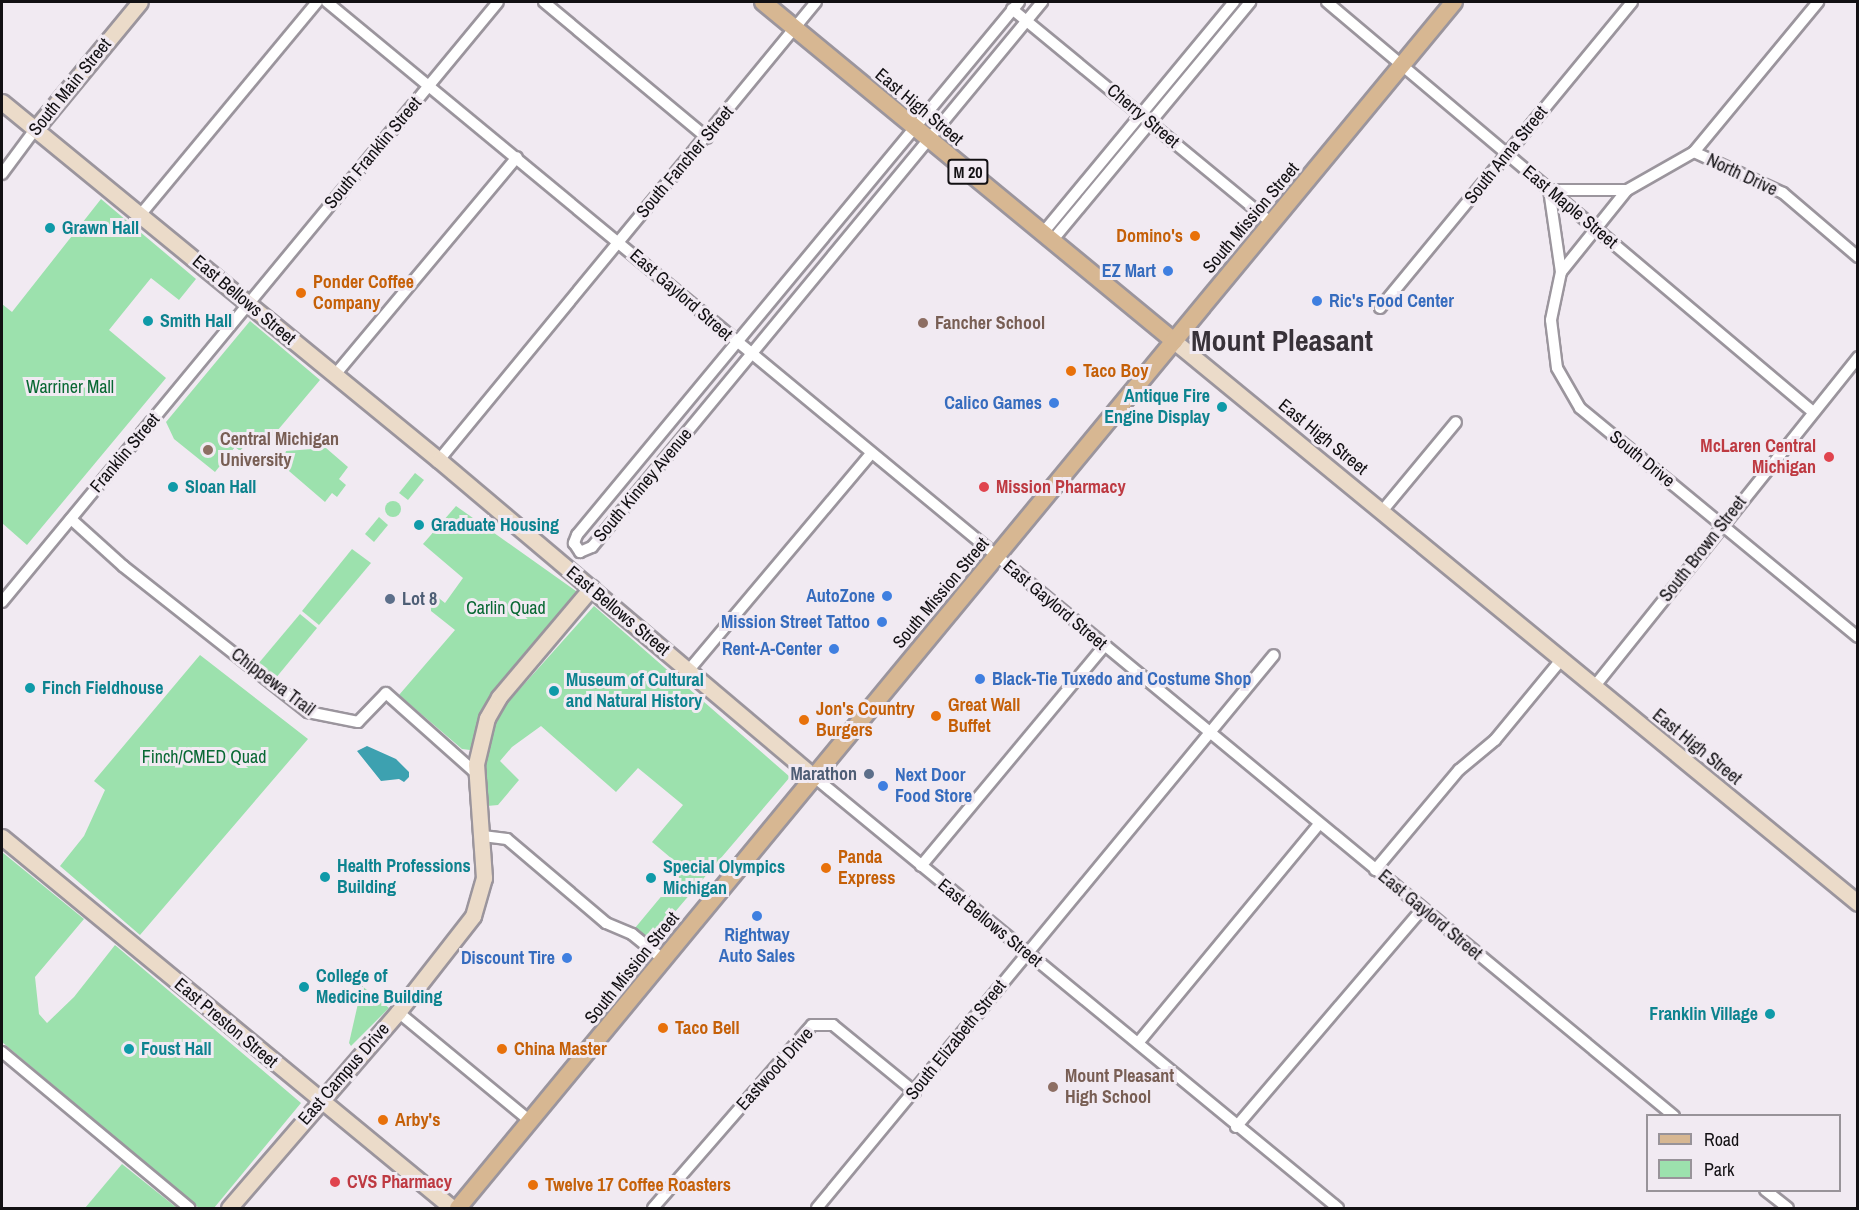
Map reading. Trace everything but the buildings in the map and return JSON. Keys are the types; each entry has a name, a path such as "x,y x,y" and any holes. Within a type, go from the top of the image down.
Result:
{"main road":[{"name":"East High Street","path":"764,2 914,129 1174,341"},
{"name":"South Mission Street","path":"458,1209 1454,2"}],"street":[{"name":"South Main Street","path":"2,174 36,128 140,2"},
{"path":"141,214 316,2"},
{"name":"East Gaylord Street","path":"327,2 618,241 751,355 1672,1114"},
{"name":"South Franklin Street","path":"248,304 498,2"},
{"path":"544,2 707,138"},
{"name":"South Fancher Street","path":"439,460 618,241 707,138 816,2"},
{"name":"South Kinney Avenue","path":"1015,5 577,535 573,543 577,550 584,553 592,547 1042,2"},
{"path":"1046,238 1140,114 1234,2"},
{"path":"1046,238 1150,122 1250,2"},
{"name":"East Maple Street","path":"1327,2 1813,412"},
{"name":"South Anna Street","path":"1380,308 1632,2"},
{"path":"1694,152 1818,2"},
{"name":"Cherry Street","path":"1015,5 1026,20 1273,224"},
{"name":"East Bellows Street","path":"2,102 439,460 921,866 1338,1209"},
{"name":"North Drive","path":"1595,228 1627,190 1694,152 1783,193 1857,257"},
{"path":"334,376 517,157"},
{"path":"1561,272 1549,190 1627,190"},
{"name":"South Drive","path":"1595,228 1561,272 1551,320 1552,343 1568,391 1580,408 1857,637"},
{"name":"Franklin Street","path":"2,602 248,304"},
{"name":"East High Street","path":"1174,341 1383,510 1857,903"},
{"name":"South Brown Street","path":"1594,687 1857,357"},
{"path":"1383,510 1456,422"},
{"path":"688,670 871,454"},
{"name":"Chippewa Trail","path":"71,519 123,566 308,712 354,723 386,693 477,774"},
{"name":"East Campus Drive","path":"229,1209 398,1012 473,916 484,878 483,836 477,774 478,750 495,703 591,588"},
{"path":"921,866 1104,646"},
{"name":"South Elizabeth Street","path":"817,1209 1275,655"},
{"path":"1375,870 1459,770 1496,740 1562,660"},
{"path":"1138,1043 1319,824"},
{"path":"483,836 507,839 606,923 632,934 664,960"},
{"name":"East Preston Street","path":"2,837 452,1209"},
{"path":"1236,1127 1422,909"},
{"path":"398,1012 530,1121"},
{"name":"Eastwood Drive","path":"653,1209 812,1025 833,1024 915,1092"},
{"path":"2,1052 189,1209"},
{"path":"1767,1192 1788,1209"}],"green space":[{"name":"Warriner Mall","path":"101,199 196,279 179,300 151,278 109,330 166,378 27,545 2,523 2,304 12,312"},
{"path":"250,321 320,380 272,437 246,444 240,451 235,447 215,472 174,439 166,422"},
{"path":"326,448 348,467 339,479 346,485 337,497 332,493 325,502 282,465 286,451"},
{"path":"415,473 424,480 408,500 399,493"},
{"path":"393,501 401,509 393,517 385,509"},
{"name":"Carlin Quad","path":"456,506 583,596 506,689 470,750 462,749 399,695 455,630 431,611 430,591 445,603 463,578 423,544"},
{"path":"379,517 388,525 374,542 365,534"},
{"path":"352,549 371,563 319,625 302,611"},
{"path":"594,606 790,777 651,940 635,928 684,869 652,842 683,805 638,768 616,792 541,726 512,747 500,761 519,780 498,805 487,806 481,768 486,762 494,718"},
{"path":"300,614 317,628 275,679 258,664"},
{"name":"Finch/CMED Quad","path":"200,655 308,739 140,935 60,866 84,836 105,790 94,781"},
{"path":"2,852 84,919 35,977 39,1014 47,1023 74,997 115,945 301,1103 214,1208 199,1208 2,1042"},
{"path":"362,986 389,1008 351,1046 349,1043"},
{"path":"122,1164 177,1208 85,1208"}],"water":[{"path":"367,746 396,759 409,772 409,777 404,782 399,779 381,781 357,751"}],"place":[{"name":"Grawn Hall","path":"50,228"},
{"name":"Domino's","path":"1195,236"},
{"name":"EZ Mart","path":"1168,271"},
{"name":"Ponder Coffee Company","path":"301,293"},
{"name":"Ric's Food Center","path":"1317,301"},
{"name":"Smith Hall","path":"148,321"},
{"name":"Fancher School","path":"923,323"},
{"name":"Taco Boy","path":"1071,371"},
{"name":"Calico Games","path":"1054,403"},
{"name":"Antique Fire Engine Display","path":"1222,407"},
{"name":"Central Michigan University","path":"208,450"},
{"name":"McLaren Central Michigan","path":"1829,457"},
{"name":"Sloan Hall","path":"173,487"},
{"name":"Mission Pharmacy","path":"984,487"},
{"name":"Graduate Housing","path":"419,525"},
{"name":"AutoZone","path":"887,596"},
{"name":"Lot 8","path":"390,599"},
{"name":"Mission Street Tattoo","path":"882,622"},
{"name":"Rent-A-Center","path":"834,649"},
{"name":"Black-Tie Tuxedo and Costume Shop","path":"980,679"},
{"name":"Finch Fieldhouse","path":"30,688"},
{"name":"Museum of Cultural and Natural History","path":"554,691"},
{"name":"Great Wall Buffet","path":"936,716"},
{"name":"Jon's Country Burgers","path":"804,720"},
{"name":"Marathon","path":"869,774"},
{"name":"Next Door Food Store","path":"883,786"},
{"name":"Panda Express","path":"826,868"},
{"name":"Health Professions Building","path":"325,877"},
{"name":"Special Olympics Michigan","path":"651,878"},
{"name":"Rightway Auto Sales","path":"757,916"},
{"name":"Discount Tire","path":"567,958"},
{"name":"College of Medicine Building","path":"304,987"},
{"name":"Franklin Village","path":"1770,1014"},
{"name":"Taco Bell","path":"663,1028"},
{"name":"Foust Hall","path":"129,1049"},
{"name":"China Master","path":"502,1049"},
{"name":"Mount Pleasant High School","path":"1053,1087"},
{"name":"Arby's","path":"383,1120"},
{"name":"CVS Pharmacy","path":"335,1182"},
{"name":"Twelve 17 Coffee Roasters","path":"533,1185"}],"district":[{"name":"Mount Pleasant","path":"1282,340"}]}
